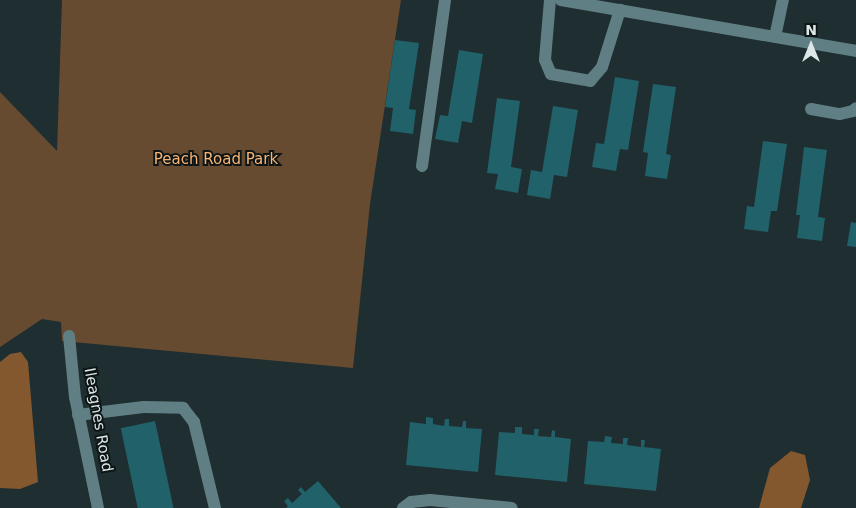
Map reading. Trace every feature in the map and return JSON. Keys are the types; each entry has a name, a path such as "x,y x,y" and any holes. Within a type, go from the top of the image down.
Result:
{"street":[{"path":"422,166 445,0"},
{"path":"550,0 545,60 551,74 590,81 602,67 620,10"},
{"path":"561,0 856,51"},
{"path":"775,37 783,0"},
{"path":"811,109 840,114 854,111 856,108"},
{"name":"Ileagnes Road","path":"69,336 78,415 95,507"},
{"path":"78,415 144,407 183,408 194,422 216,508"},
{"path":"403,508 411,502 430,500 512,508"}],"green space":[{"name":"Peach Road Park","path":"62,0 401,0 370,204 353,368 62,341 61,322 42,319 0,347 0,92 57,151"}],"shaded area":[{"path":"21,352 28,362 38,482 20,489 0,488 0,362 10,354"},
{"path":"791,451 805,455 810,480 801,508 759,508 770,468"}],"building":[{"path":"395,40 419,43 409,109 416,110 413,134 390,131 393,108 385,107"},
{"path":"459,50 483,54 472,123 462,121 458,143 435,139 440,115 448,116"},
{"path":"615,77 639,81 628,150 620,149 616,171 592,167 596,143 604,144"},
{"path":"653,84 676,87 666,154 671,155 667,179 645,176 648,153 643,152"},
{"path":"497,98 520,101 511,167 522,169 518,193 495,189 498,174 487,173"},
{"path":"553,106 578,110 567,177 554,175 550,199 527,195 531,170 542,172"},
{"path":"763,141 787,144 777,211 771,211 768,232 744,229 747,206 754,207"},
{"path":"804,147 827,150 818,217 825,218 822,241 797,238 800,215 796,215"},
{"path":"851,222 856,223 856,247 847,246"},
{"path":"426,417 433,418 433,424 444,426 445,419 449,419 449,426 462,427 463,421 466,421 466,428 482,429 478,472 406,465 410,422 426,424"},
{"path":"155,421 173,508 138,508 121,428"},
{"path":"515,427 522,427 522,434 534,435 534,429 539,429 538,436 551,437 552,430 555,431 555,437 571,439 567,482 495,475 499,432 515,433"},
{"path":"605,436 612,437 611,443 623,444 623,438 628,438 627,445 641,447 641,440 645,440 644,447 661,449 656,491 584,484 588,441 604,442"},
{"path":"318,481 341,508 286,508 288,506 284,501 288,498 292,503 302,494 298,490 301,487 305,492"}]}
